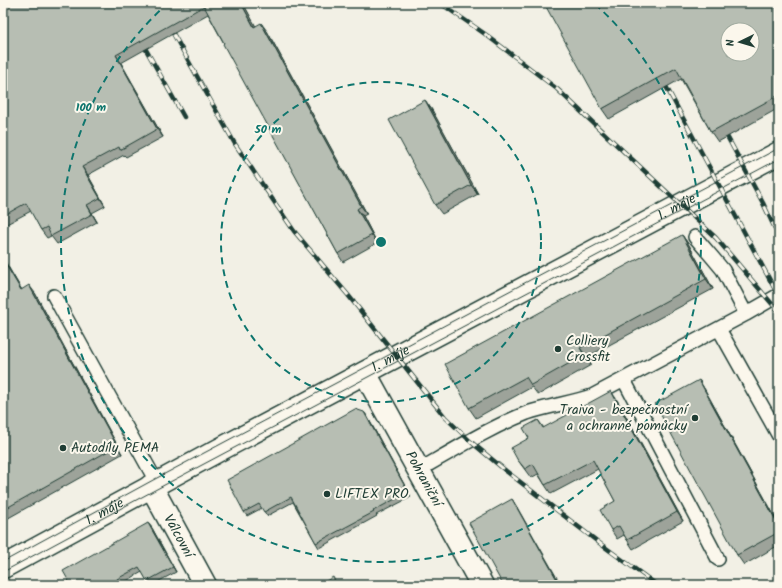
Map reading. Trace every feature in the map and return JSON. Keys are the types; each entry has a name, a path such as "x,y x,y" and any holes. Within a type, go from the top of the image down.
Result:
{"street":[{"name":"1. máje","path":"3,567 154,485 779,153"},
{"name":"Pohraniční","path":"365,373 482,585"},
{"name":"Válcovní","path":"154,485 205,585"}],"lane":[{"path":"694,237 723,270 746,314"},
{"path":"419,470 470,441 526,414 548,406 570,403 592,396 746,314 779,294"},
{"path":"54,296 154,485"},
{"path":"719,328 779,436"},
{"path":"624,380 718,559"}],"building":[{"path":"3,3 241,3 254,27 261,23 361,206 357,209 372,235 338,254 223,44 224,43 204,6 116,55 157,129 120,150 119,147 82,167 100,198 87,205 92,214 51,236 47,227 41,230 26,203 3,216"},
{"path":"544,3 779,3 779,95 711,132 676,68 602,109"},
{"path":"425,100 471,185 435,205 389,120"},
{"path":"682,235 706,279 580,348 584,355 531,385 526,377 469,408 445,364"},
{"path":"3,260 21,290 29,285 117,446 3,510"},
{"path":"699,380 779,526 779,532 737,555 655,404"},
{"path":"611,391 677,512 627,540 619,526 611,530 600,510 615,501 593,460 545,485 533,464 525,469 511,448 529,438 523,428 538,420 543,428"},
{"path":"355,409 364,412 408,492 316,543 291,497 264,512 259,504 244,512 227,480"},
{"path":"512,499 560,585 503,585 469,523"},
{"path":"148,523 173,567 147,581 139,567 117,579 117,585 71,585 63,571"},
{"path":"333,577 337,585 319,585"}],"tram line":[{"path":"3,562 155,479 779,148"},
{"path":"3,572 779,159"}],"railway":[{"path":"156,3 235,144 294,231 348,295 445,417 470,441 506,471 602,545 657,585"},
{"path":"440,3 485,34 557,89 716,238 779,312"},
{"path":"140,39 184,117"},
{"path":"661,77 779,297"},
{"path":"722,127 763,203 779,237"}],"place":[{"name":"Colliery Crossfit","path":"558,349"},
{"name":"Traiva - bezpečnostní a ochranné pomůcky","path":"695,418"},
{"name":"Autodíly PEMA","path":"63,448"},
{"name":"LIFTEX PRO","path":"327,494"}]}
